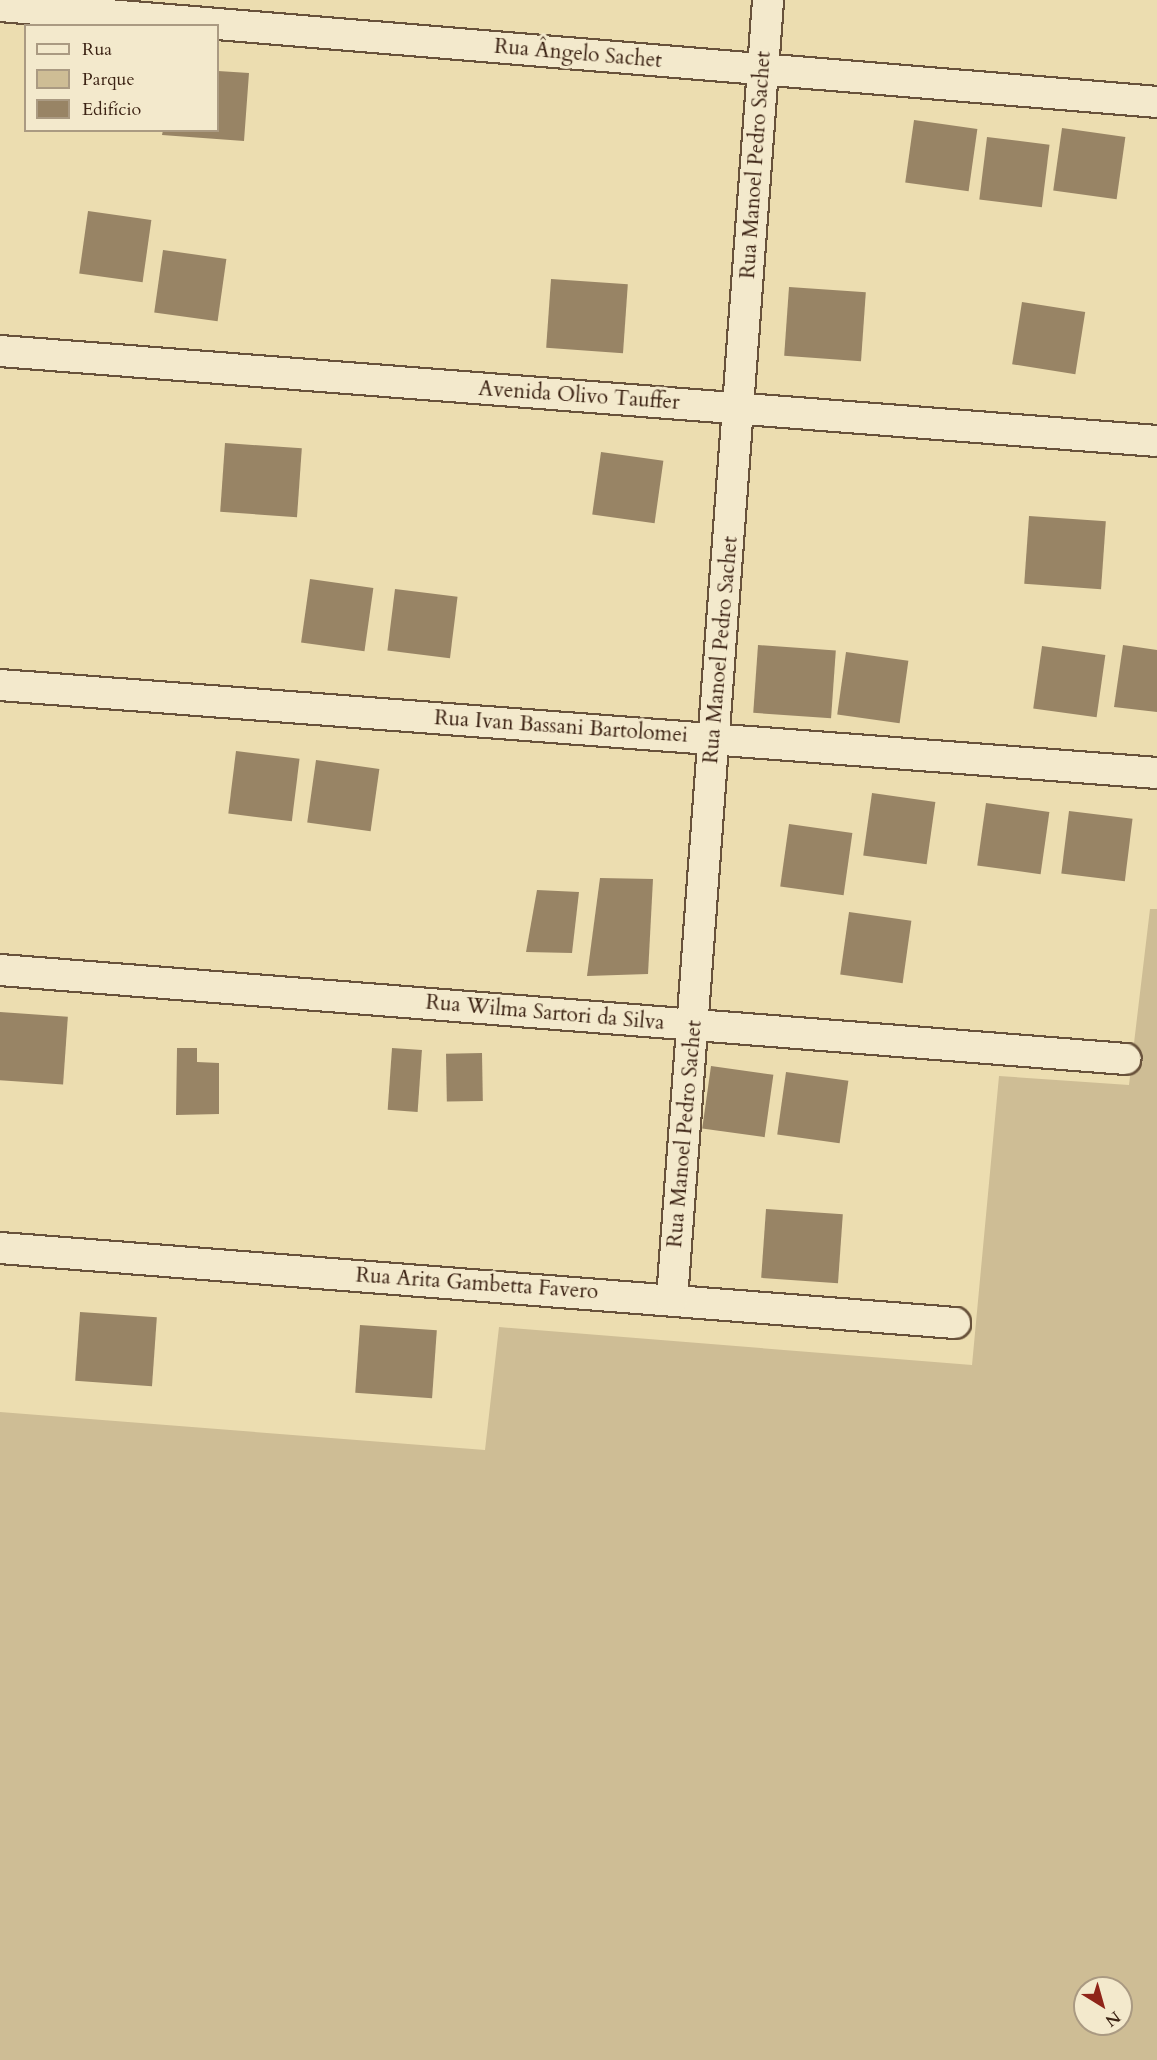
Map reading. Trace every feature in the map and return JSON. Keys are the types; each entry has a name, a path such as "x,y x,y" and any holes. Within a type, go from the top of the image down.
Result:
{"street":[{"name":"Rua Manoel Pedro Sachet","path":"672,1299 694,1025 713,738 740,408 761,70 768,0"},
{"name":"Rua Ângelo Sachet","path":"0,6 214,24"},
{"name":"Rua Ângelo Sachet","path":"219,24 1157,102"},
{"name":"Avenida Olivo Tauffer","path":"0,351 1157,441"},
{"name":"Rua Ivan Bassani Bartolomei","path":"0,685 1157,773"},
{"name":"Rua Wilma Sartori da Silva","path":"0,970 1125,1059"},
{"name":"Rua Arita Gambetta Favero","path":"0,1248 955,1323"}],"green space":[{"path":"1150,909 1157,909 1157,2060 0,2060 0,1412 485,1450 499,1327 972,1365 999,1076 1129,1085"}],"building":[{"path":"219,71 249,73 244,141 162,135 163,132 219,132"},
{"path":"914,120 977,129 969,191 905,182"},
{"path":"1062,128 1125,137 1117,199 1053,190"},
{"path":"987,137 1050,145 1042,207 979,200"},
{"path":"88,211 151,220 143,282 79,273"},
{"path":"163,250 226,259 218,321 154,312"},
{"path":"551,279 628,284 623,353 546,348"},
{"path":"789,287 866,292 861,361 784,356"},
{"path":"1022,302 1085,312 1075,374 1012,364"},
{"path":"225,443 302,448 297,517 220,512"},
{"path":"601,452 663,461 655,523 592,514"},
{"path":"1029,516 1106,521 1101,589 1024,584"},
{"path":"310,579 373,588 364,651 301,642"},
{"path":"395,589 458,597 450,658 387,651"},
{"path":"758,645 836,650 831,718 753,713"},
{"path":"1123,645 1157,650 1157,712 1114,707"},
{"path":"1042,646 1105,655 1097,717 1033,708"},
{"path":"846,652 908,661 900,723 837,714"},
{"path":"236,751 300,759 292,821 228,814"},
{"path":"316,760 379,769 371,831 307,822"},
{"path":"872,793 935,802 927,864 863,855"},
{"path":"986,803 1049,812 1041,874 977,865"},
{"path":"1069,811 1133,819 1125,881 1061,874"},
{"path":"789,824 852,833 844,895 780,886"},
{"path":"600,878 653,879 648,974 587,976"},
{"path":"537,890 579,892 572,953 526,952"},
{"path":"849,912 911,921 903,983 840,974"},
{"path":"0,1012 68,1017 63,1085 0,1080"},
{"path":"177,1048 197,1048 197,1062 219,1063 219,1114 176,1115"},
{"path":"392,1048 422,1050 418,1112 388,1110"},
{"path":"482,1053 483,1101 447,1102 446,1054"},
{"path":"711,1066 773,1075 765,1137 702,1128"},
{"path":"786,1072 848,1081 840,1143 777,1134"},
{"path":"766,1209 843,1214 838,1283 761,1278"},
{"path":"80,1312 157,1317 152,1386 75,1381"},
{"path":"360,1325 437,1330 432,1398 355,1393"}]}
